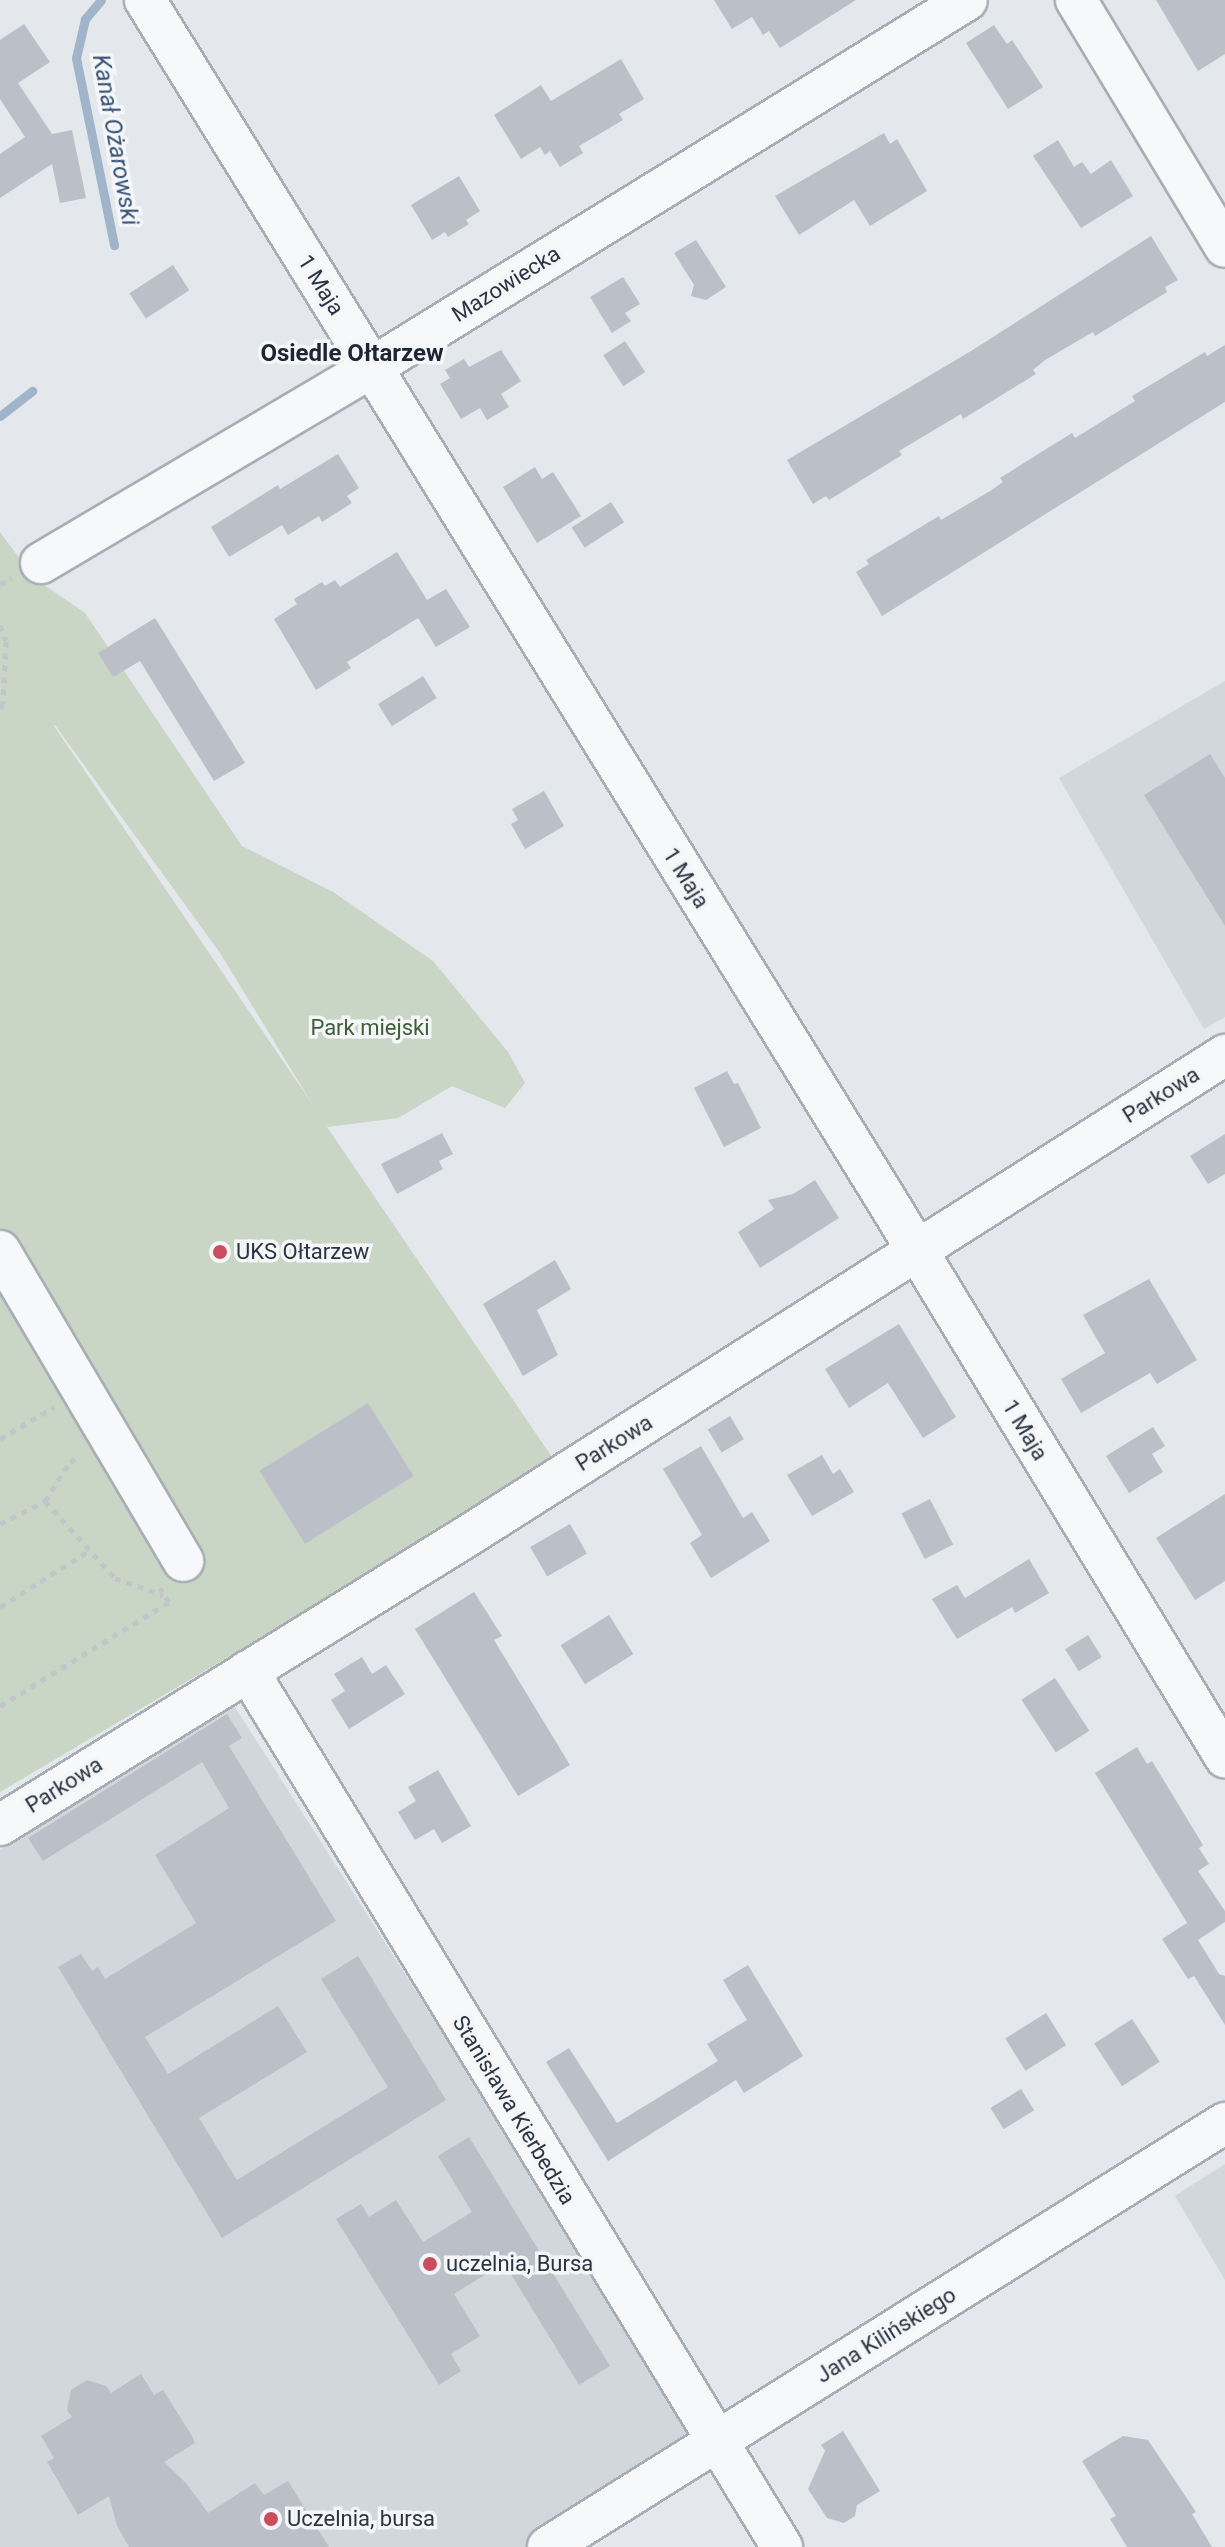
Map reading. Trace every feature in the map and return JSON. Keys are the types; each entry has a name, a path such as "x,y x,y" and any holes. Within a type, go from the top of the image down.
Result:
{"street":[{"name":"1 Maja","path":"145,0 1225,1757"},
{"name":"Mazowiecka","path":"41,563 371,368 967,0"},
{"path":"1076,0 1225,247"},
{"name":"Parkowa","path":"0,1825 469,1535 1225,1055"},
{"path":"0,1251 83,1389 95,1446 170,1572"},
{"name":"Stanisława Kierbedzia","path":"248,1671 782,2547"},
{"name":"Jana Kilińskiego","path":"548,2547 1225,2123"}],"path":[{"path":"0,625 6,641 3,704 0,708"},
{"path":"0,1439 83,1389"},
{"path":"87,1468 95,1446"},
{"path":"0,1524 45,1501 70,1462 95,1446"},
{"path":"0,1706 169,1602 165,1596 115,1578 45,1501"},
{"path":"0,1607 90,1550"},
{"path":"165,1596 170,1572"}],"shaded area":[{"path":"1225,681 1225,1017 1204,1029 1059,778"},
{"path":"233,1704 701,2439 529,2547 0,2547 0,1850"},
{"path":"1225,2164 1225,2280 1175,2196"}],"green space":[{"name":"Park miejski","path":"0,532 34,578 85,613 242,846 333,892 433,961 508,1052 525,1083 505,1108 452,1086 398,1118 327,1127 556,1463 0,1792","holes":["55,725 220,953 313,1105"]}],"building":[{"path":"714,0 856,0 780,48 769,31 763,35 752,17 732,29"},
{"path":"1156,0 1225,0 1225,54 1198,71"},
{"path":"24,24 50,62 18,83 52,134 72,130 86,198 60,203 52,164 0,198 0,154 25,137 0,99 0,40"},
{"path":"994,25 1007,44 1012,40 1043,87 1008,109 966,43"},
{"path":"621,59 644,99 619,114 623,120 579,146 583,153 560,167 550,151 545,155 540,147 521,159 494,115 541,85 551,101"},
{"path":"884,133 890,144 897,139 927,191 870,226 854,200 799,235 775,196"},
{"path":"1058,140 1074,167 1082,162 1091,174 1111,160 1133,196 1081,228 1033,156"},
{"path":"459,176 480,211 466,220 469,224 448,237 445,232 432,240 411,205"},
{"path":"1151,236 1178,280 1165,287 1167,292 1095,336 1093,332 1045,360 1033,370 1036,374 963,419 961,414 899,451 902,455 829,500 826,496 813,504 787,460 971,351"},
{"path":"696,240 726,287 706,300 691,296 694,285 674,253"},
{"path":"173,265 189,290 146,318 129,293"},
{"path":"623,277 640,304 625,313 631,321 612,333 590,297"},
{"path":"625,341 645,372 623,386 603,355"},
{"path":"1225,345 1225,402 882,616 856,572 869,564 866,560 939,516 941,520 990,491 1003,482 1000,478 1072,433 1075,438 1135,401 1132,396 1205,352 1207,356"},
{"path":"501,350 521,381 501,394 509,407 487,420 480,408 461,419 440,384 450,378 445,370 464,359 469,367"},
{"path":"338,454 359,488 347,496 352,503 322,522 319,516 288,535 282,525 229,557 211,527 278,485 280,489"},
{"path":"535,467 542,479 553,472 581,516 537,543 503,487"},
{"path":"611,502 624,522 585,548 572,528"},
{"path":"397,552 427,600 446,589 470,627 436,647 418,618 347,662 351,668 316,690 274,619 297,604 294,599 322,582 325,586 335,580 340,587"},
{"path":"155,618 245,763 214,781 140,661 113,677 98,653"},
{"path":"423,676 437,698 392,726 378,704"},
{"path":"1210,754 1225,778 1225,926 1144,795"},
{"path":"544,791 564,826 525,849 511,824 518,820 512,809"},
{"path":"727,1071 734,1084 738,1083 761,1128 724,1147 694,1088"},
{"path":"442,1133 453,1154 439,1161 443,1169 397,1194 381,1164"},
{"path":"1225,1134 1225,1174 1208,1184 1190,1156"},
{"path":"815,1180 839,1218 760,1268 738,1232 774,1209 768,1200 793,1194"},
{"path":"555,1260 571,1289 537,1310 558,1355 523,1376 483,1304"},
{"path":"1149,1279 1197,1360 1157,1384 1150,1373 1081,1413 1061,1379 1105,1353 1083,1315"},
{"path":"899,1324 956,1417 923,1438 888,1383 849,1408 825,1369"},
{"path":"368,1403 414,1476 305,1544 259,1471"},
{"path":"730,1416 744,1439 722,1453 708,1429"},
{"path":"1153,1427 1165,1446 1152,1454 1163,1472 1129,1493 1106,1456"},
{"path":"701,1446 743,1518 752,1512 770,1541 711,1578 690,1543 702,1535 663,1469"},
{"path":"822,1455 833,1474 840,1469 854,1492 812,1516 787,1475"},
{"path":"1225,1494 1225,1581 1195,1600 1156,1538"},
{"path":"930,1499 953,1544 925,1559 901,1514"},
{"path":"570,1524 587,1553 547,1576 530,1547"},
{"path":"1029,1559 1049,1593 1015,1613 1012,1607 957,1639 932,1599 957,1585 965,1598"},
{"path":"474,1592 502,1636 494,1640 570,1765 518,1796 415,1629"},
{"path":"609,1615 633,1654 585,1684 561,1645"},
{"path":"1088,1635 1102,1657 1079,1671 1065,1649"},
{"path":"362,1657 372,1674 386,1665 405,1694 349,1729 331,1700 345,1691 334,1674"},
{"path":"1055,1678 1089,1731 1056,1753 1021,1700"},
{"path":"227,1714 242,1738 229,1746 336,1921 145,2037 168,2074 278,2006 307,2052 199,2118 237,2180 388,2087 321,1979 358,1956 446,2100 222,2238 58,1967 81,1954 92,1971 98,1967 105,1979 196,1923 155,1855 229,1808 202,1762 43,1861 28,1838"},
{"path":"1137,1747 1147,1764 1152,1761 1203,1845 1199,1848 1209,1864 1198,1871 1225,1911 1225,1922 1198,1940 1219,1974 1225,1976 1225,2025 1194,1976 1188,1979 1162,1939 1187,1923 1194,1934 1095,1773"},
{"path":"438,1770 471,1826 442,1843 434,1829 415,1840 398,1812 416,1801 408,1787"},
{"path":"748,1965 803,2056 744,2093 736,2080 608,2161 546,2062 569,2048 617,2123 718,2061 707,2044 747,2020 723,1980"},
{"path":"1046,2013 1066,2045 1025,2071 1005,2038"},
{"path":"1132,2019 1160,2062 1122,2086 1094,2044"},
{"path":"1021,2089 1034,2110 1004,2129 990,2108"},
{"name":"uczelnia, Bursa","path":"469,2137 610,2366 579,2385 504,2263 454,2294 480,2336 451,2354 461,2371 439,2385 336,2219 361,2204 369,2217 396,2200 423,2242 472,2212 438,2156"},
{"path":"141,2374 154,2395 163,2390 192,2436 195,2443 164,2462 186,2483 208,2513 255,2483 264,2495 288,2481 329,2547 129,2547 117,2526 109,2496 78,2515 47,2462 54,2458 41,2436 72,2417 67,2410 71,2390 87,2380 106,2386 111,2393"},
{"path":"843,2431 880,2491 857,2505 855,2516 844,2523 827,2518 808,2489 825,2451 821,2445"},
{"path":"1123,2436 1148,2440 1196,2512 1192,2514 1212,2547 1127,2547 1110,2519 1116,2516 1082,2461"}],"waterway":[{"name":"Kanał Ożarowski","path":"101,0 85,19 76,58 114,245"},
{"name":"Kanał Ożarowski","path":"0,416 32,391"}],"place":[{"name":"UKS Ołtarzew","path":"220,1252"},
{"name":"uczelnia, Bursa","path":"430,2264"},
{"name":"Uczelnia, bursa","path":"271,2519"}],"district":[{"name":"Osiedle Ołtarzew","path":"352,354"}]}
